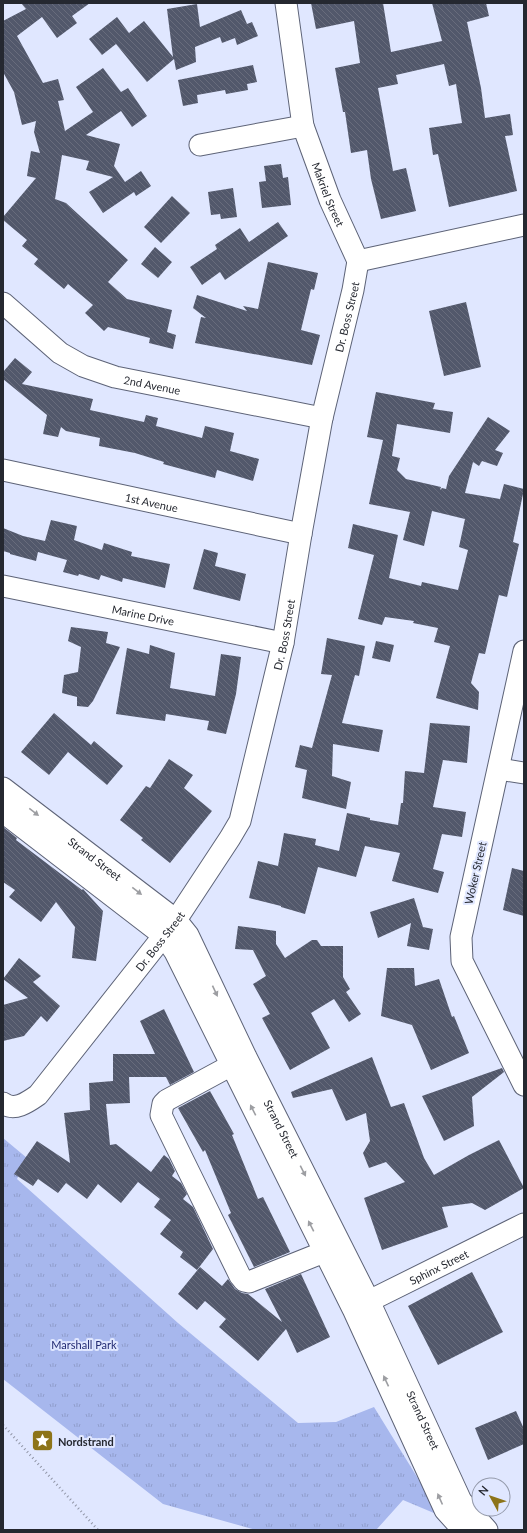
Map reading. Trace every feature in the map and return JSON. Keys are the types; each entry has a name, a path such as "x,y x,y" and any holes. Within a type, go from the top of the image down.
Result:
{"street":[{"name":"Makriel Street","path":"286,3 303,126 330,200 358,261"},
{"path":"200,145 303,126"},
{"path":"358,261 524,225"},
{"name":"Dr. Boss Street","path":"13,1104 38,1096 170,928 240,821 283,643 322,418 353,290 358,261"},
{"name":"2nd Avenue","path":"3,303 60,353 83,366 115,377 322,418"},
{"name":"1st Avenue","path":"3,470 301,534"},
{"name":"Marine Drive","path":"3,586 283,643"},
{"name":"Woker Street","path":"524,651 461,938 462,961 524,1085"},
{"path":"499,769 524,773"},
{"name":"Strand Street","path":"3,788 170,928 174,952 324,1252 361,1305 446,1510 463,1530"},
{"name":"Strand Street","path":"3,812 170,928 188,935 361,1305 461,1501 487,1530"},
{"path":"230,1066 166,1100 163,1104 161,1114 240,1276 244,1281 249,1282 324,1252"},
{"name":"Sphinx Street","path":"361,1305 524,1224"}],"path":[{"path":"3,1425 98,1530"}],"green space":[{"name":"Marshall Park","path":"3,1138 27,1158 17,1179 178,1323 298,1423 336,1422 374,1407 441,1516 403,1500 377,1529 256,1530 163,1504 3,1379"}],"building":[{"path":"21,3 90,3 72,16 77,23 57,38 42,17 17,36 43,83 58,79 64,100 58,101 65,131 93,112 76,87 103,68 121,92 128,88 147,116 132,127 121,111 86,135 120,144 114,166 125,182 141,171 151,186 136,196 134,192 103,213 89,192 113,177 86,170 89,161 62,155 55,199 66,203 128,260 108,282 127,299 172,310 167,332 176,335 173,349 149,343 150,338 108,327 104,331 85,313 93,305 68,284 64,289 34,264 38,259 22,246 27,240 3,220 3,217 36,178 27,176 31,151 40,153 34,132 36,121 22,125 14,92 3,72 3,21 26,9"},
{"path":"311,3 383,3 391,52 442,41 432,3 486,3 489,16 467,22 481,88 485,118 510,114 513,135 505,136 517,191 449,207 438,154 433,155 429,128 462,123 456,84 449,86 444,64 396,75 398,84 378,88 393,171 406,168 416,211 381,219 371,179 367,150 351,153 345,112 343,112 335,68 360,63 354,21 316,29"},
{"path":"197,4 200,27 241,10 247,24 252,22 258,36 237,45 235,38 222,43 220,37 195,47 196,62 176,70 174,59 147,82 116,44 102,55 89,39 117,17 129,33 144,21 173,57 167,9"},
{"path":"253,65 257,82 247,84 248,90 226,94 225,90 197,95 198,103 183,106 178,80"},
{"path":"281,164 283,178 288,177 291,205 262,208 259,182 266,181 264,166"},
{"path":"233,188 237,217 221,219 220,214 211,215 208,192"},
{"path":"172,196 190,213 161,243 144,227"},
{"path":"278,222 288,236 225,280 220,272 202,285 190,267 217,249 215,245 240,228 249,242"},
{"path":"155,247 172,262 158,278 141,264"},
{"path":"268,262 318,273 314,290 311,289 301,330 320,335 312,365 195,343 201,317 206,318 193,308 197,295 247,311 243,306 258,309"},
{"path":"466,302 481,367 444,376 429,311"},
{"path":"15,358 32,372 22,384 93,399 90,410 144,422 146,415 158,418 156,426 202,438 205,426 234,433 230,451 259,459 253,481 217,470 215,478 163,464 164,462 135,453 99,446 100,438 66,431 61,427 58,437 43,434 47,415 3,379 3,372"},
{"path":"376,392 435,403 433,409 453,412 450,433 397,424 392,456 400,458 397,470 406,479 441,487 440,490 442,488 446,489 449,476 488,417 510,431 495,450 503,453 497,466 482,461 479,466 473,462 465,493 500,499 504,484 524,489 513,542 519,544 507,597 499,595 485,654 479,653 471,683 479,692 478,710 436,698 450,646 434,642 438,628 413,623 414,621 385,617 382,625 358,619 374,555 348,548 353,524 398,535 389,578 421,586 422,582 458,590 468,550 459,547 465,519 432,511 424,546 403,540 410,512 369,504 383,440 367,437"},
{"path":"51,520 77,526 74,540 102,550 104,543 132,552 131,556 170,564 165,588 123,578 122,582 101,575 99,580 79,574 78,576 63,572 67,560 38,552 36,561 3,551 3,528 23,536 45,541"},
{"path":"204,549 218,553 215,566 246,574 240,601 193,589"},
{"path":"71,627 108,632 106,643 120,647 93,701 88,707 77,706 77,697 62,693 64,675 78,672 81,647 68,641"},
{"path":"327,638 365,646 359,676 355,675 342,723 383,730 379,752 333,744 332,776 351,782 346,809 302,798 307,770 295,767 300,745 312,748 332,675 321,674"},
{"path":"376,641 394,645 390,662 372,658"},
{"path":"150,645 175,653 170,688 215,696 221,654 241,657 236,694 226,734 207,730 209,721 166,714 165,721 116,714 127,648 149,654"},
{"path":"54,713 91,745 94,741 123,766 107,785 68,752 49,775 21,752"},
{"path":"430,723 470,726 467,763 443,760 433,807 466,812 462,837 442,834 433,869 444,872 438,893 392,881 400,853 365,846 356,877 318,867 305,914 249,898 258,861 278,866 284,833 316,839 315,845 339,851 347,813 370,818 370,820 398,825 401,803 403,803 405,771 424,773"},
{"path":"169,759 193,775 184,788 212,811 170,863 141,840 143,838 120,820 146,786 150,788"},
{"path":"3,827 17,838 16,840 82,890 83,889 103,911 96,961 72,958 75,927 56,902 41,922 9,897 15,890 3,882"},
{"path":"512,868 524,871 524,916 503,910"},
{"path":"414,898 423,927 433,929 429,950 407,946 411,923 378,938 370,912"},
{"path":"238,926 276,931 276,944 285,958 312,940 317,940 321,946 343,946 343,977 350,989 346,992 361,1014 349,1022 334,999 311,1013 330,1048 290,1070 262,1018 270,1014 253,984 266,976 253,950 235,949"},
{"path":"19,958 41,976 33,982 60,1006 47,1022 41,1016 24,1036 3,1041 3,1005 28,998 3,979"},
{"path":"387,968 414,968 415,986 439,979 452,1017 454,1016 469,1053 431,1070 412,1025 381,1016"},
{"path":"164,1009 194,1072 170,1085 166,1077 129,1077 130,1103 106,1104 110,1145 116,1144 151,1172 164,1155 169,1159 175,1171 172,1176 181,1183 187,1194 183,1199 193,1207 213,1249 197,1270 180,1257 183,1252 160,1234 171,1220 154,1207 160,1199 138,1182 121,1203 98,1184 87,1199 66,1183 58,1193 38,1179 33,1186 14,1174 37,1141 70,1163 64,1113 90,1110 89,1083 113,1081 113,1054 155,1054 140,1021"},
{"path":"372,1057 391,1107 404,1103 424,1158 434,1175 499,1140 524,1188 485,1210 472,1203 442,1207 448,1227 382,1250 364,1198 405,1182 386,1162 369,1168 363,1153 370,1141 366,1113 346,1121 332,1089 293,1098 291,1092"},
{"path":"502,1068 504,1072 472,1097 474,1126 444,1141 422,1096"},
{"path":"210,1091 234,1134 232,1135 258,1199 263,1197 290,1252 254,1267 228,1215 231,1213 205,1150 203,1152 178,1108"},
{"path":"200,1267 222,1286 228,1279 235,1289 242,1293 248,1294 282,1322 265,1289 301,1274 330,1337 297,1353 286,1329 258,1361 219,1327 226,1319 205,1301 197,1310 178,1294"},
{"path":"472,1272 503,1332 438,1365 408,1306"},
{"path":"516,1411 524,1429 524,1444 488,1460 475,1428"}],"place":[{"name":"Nordstrand","path":"43,1441"}]}
